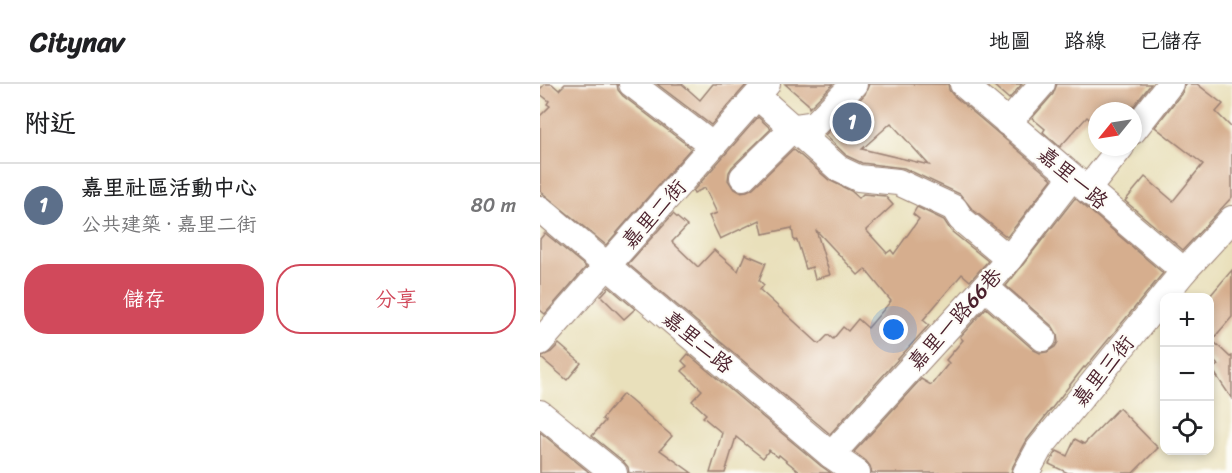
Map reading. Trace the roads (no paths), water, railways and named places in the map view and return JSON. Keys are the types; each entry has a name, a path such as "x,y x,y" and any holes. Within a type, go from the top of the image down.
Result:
{"street":[{"path":"632,84 712,145"},
{"path":"743,177 793,127 815,124 854,84"},
{"name":"嘉里一路","path":"963,84 1184,271"},
{"path":"1008,123 1042,84"},
{"path":"1142,120 1170,84"},
{"path":"762,90 793,127 839,169 858,178 898,182 954,208 961,219 1009,259"},
{"name":"嘉里二街","path":"540,342 762,90"},
{"name":"嘉里一路66巷","path":"831,455 1079,183 1110,156"},
{"name":"嘉里二路","path":"540,210 831,455 857,473"},
{"name":"嘉里三街","path":"1026,473 1039,449 1184,271 1232,219"},
{"path":"985,287 1043,338"},
{"path":"540,413 614,473"}],"place":[{"name":"嘉里社區活動中心","path":"852,122"}]}
